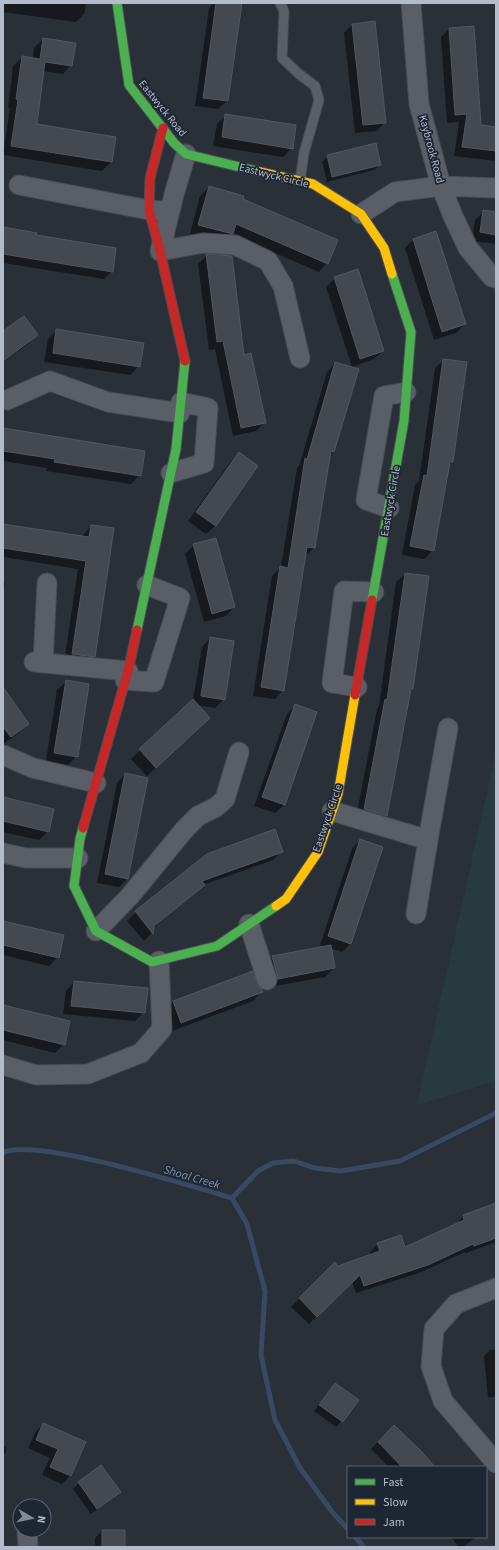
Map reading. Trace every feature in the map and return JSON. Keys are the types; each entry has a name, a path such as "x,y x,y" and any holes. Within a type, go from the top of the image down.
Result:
{"street":[{"name":"Eastwyck Road","path":"117,3 129,85 174,143 186,154"},
{"name":"Kaybrook Road","path":"411,3 420,104 441,186 468,248 492,277 496,278"},
{"path":"3,1065 36,1075 88,1074 142,1053 162,1029 159,961 152,962 96,930 74,886 80,839 126,676 176,449 185,358 149,210 150,178 163,128"},
{"path":"160,251 186,154"},
{"name":"Eastwyck Circle","path":"186,154 313,184 361,214 384,248 411,332 406,392"},
{"path":"19,185 149,210 170,211"},
{"path":"361,214 395,192 441,186 496,188"},
{"path":"160,251 203,243 234,245 268,261 283,286 300,358"},
{"path":"7,400 50,381 108,402 208,408 204,463 171,473"},
{"path":"389,508 366,500 384,396 406,392"},
{"name":"Eastwyck Circle","path":"159,961 217,946 286,899 318,852 338,794 389,508"},
{"path":"47,583 38,663 126,676 154,682 180,598 147,585"},
{"path":"357,687 332,683 344,591 374,592"},
{"path":"416,914 448,728"},
{"path":"96,930 130,896 184,830 198,816 216,807 225,799 239,752"},
{"path":"3,755 34,768 96,784"},
{"path":"332,811 428,840"},
{"path":"3,853 26,858 78,858"},
{"path":"248,924 268,980"},
{"path":"496,1288 456,1304 434,1329 430,1366 443,1401 496,1463"}],"lane":[{"path":"280,3 284,11 282,58 299,74 316,86 319,100 304,153 300,181"}],"green space":[{"path":"496,752 496,1081 417,1105"}],"building":[{"path":"216,3 242,3 228,101 203,98"},
{"path":"375,21 386,123 363,125 352,24"},
{"path":"474,26 481,125 496,127 496,151 462,147 467,114 455,115 449,28"},
{"path":"43,38 76,43 72,66 45,62 37,124 116,137 112,162 11,146 18,100 16,99 22,56 40,59"},
{"path":"225,114 296,125 293,149 222,137"},
{"path":"376,143 381,165 332,177 327,155"},
{"path":"209,186 244,196 243,199 338,240 328,264 236,224 233,234 198,225"},
{"path":"483,210 496,212 496,235 480,232"},
{"path":"3,227 37,233 36,235 116,248 113,272 3,254"},
{"path":"436,231 466,324 442,332 413,239"},
{"path":"206,254 232,256 244,355 251,353 266,423 241,428 223,341 217,342"},
{"path":"358,269 384,351 360,359 334,277"},
{"path":"24,316 38,335 3,361 3,331"},
{"path":"56,329 144,343 140,367 53,353"},
{"path":"443,359 467,362 453,462 450,462 434,551 410,546 424,475 427,476"},
{"path":"335,362 359,369 334,452 331,451 315,548 307,547 284,691 261,687 280,566 288,568 305,458 307,459"},
{"path":"3,428 145,451 141,476 54,462 55,459 3,451"},
{"path":"239,452 258,466 216,526 196,512"},
{"path":"3,524 89,537 91,525 114,528 95,657 72,654 86,561 3,548"},
{"path":"216,538 235,607 212,614 193,544"},
{"path":"405,573 429,576 413,689 411,689 387,816 364,809 385,699 387,700"},
{"path":"210,637 234,641 225,700 201,696"},
{"path":"66,680 89,684 78,757 54,753"},
{"path":"3,687 29,724 11,737 3,727"},
{"path":"193,699 210,718 156,768 139,749"},
{"path":"295,704 317,712 285,805 262,797"},
{"path":"125,773 148,778 128,879 105,874"},
{"path":"3,797 54,809 49,832 3,821"},
{"path":"275,829 283,852 202,881 205,885 154,926 153,934 135,911 207,854"},
{"path":"360,839 383,847 351,944 328,936"},
{"path":"3,921 64,935 59,958 3,945"},
{"path":"331,945 335,968 278,979 272,956"},
{"path":"253,971 257,983 263,992 181,1023 173,1001"},
{"path":"74,981 148,988 145,1013 71,1006"},
{"path":"3,1005 70,1021 65,1045 3,1030"},
{"path":"496,1203 496,1238 474,1246 473,1244 428,1265 364,1286 360,1275 317,1317 299,1298 335,1262 338,1266 380,1251 377,1243 401,1235 405,1247 464,1220 463,1215"},
{"path":"335,1383 359,1400 343,1422 319,1405"},
{"path":"43,1423 86,1442 71,1476 50,1467 58,1449 36,1440"},
{"path":"394,1425 434,1466 401,1466 378,1442"},
{"path":"101,1465 121,1492 97,1509 78,1482"},
{"path":"102,1530 125,1530 125,1547 102,1547"}],"waterway":[{"name":"Shoal Creek","path":"232,1198 258,1171 273,1163 294,1161 314,1168 341,1171 400,1161 496,1113"},
{"name":"Shoal Creek","path":"3,1153 20,1150 46,1151 78,1157 150,1174 232,1198"},
{"path":"232,1198 247,1224 265,1291 261,1355 275,1420 300,1468 333,1513 347,1528"},
{"path":"356,1538 364,1547"}],"traffic: fast":[{"path":"117,3 129,85 174,143 186,154 256,171"},
{"path":"372,600 404,421 411,332 392,274"},
{"path":"137,630 176,449 185,361"},
{"path":"83,828 80,839 74,886 96,931 152,962 217,946 276,906"}],"traffic: slow":[{"path":"256,171 313,184 361,214 384,248 392,274"},
{"path":"276,906 286,899 318,852 338,794 355,695"}],"traffic: jam":[{"path":"163,128 150,178 149,210 185,361"},
{"path":"355,695 372,600"},
{"path":"83,828 128,671 137,630"}]}
